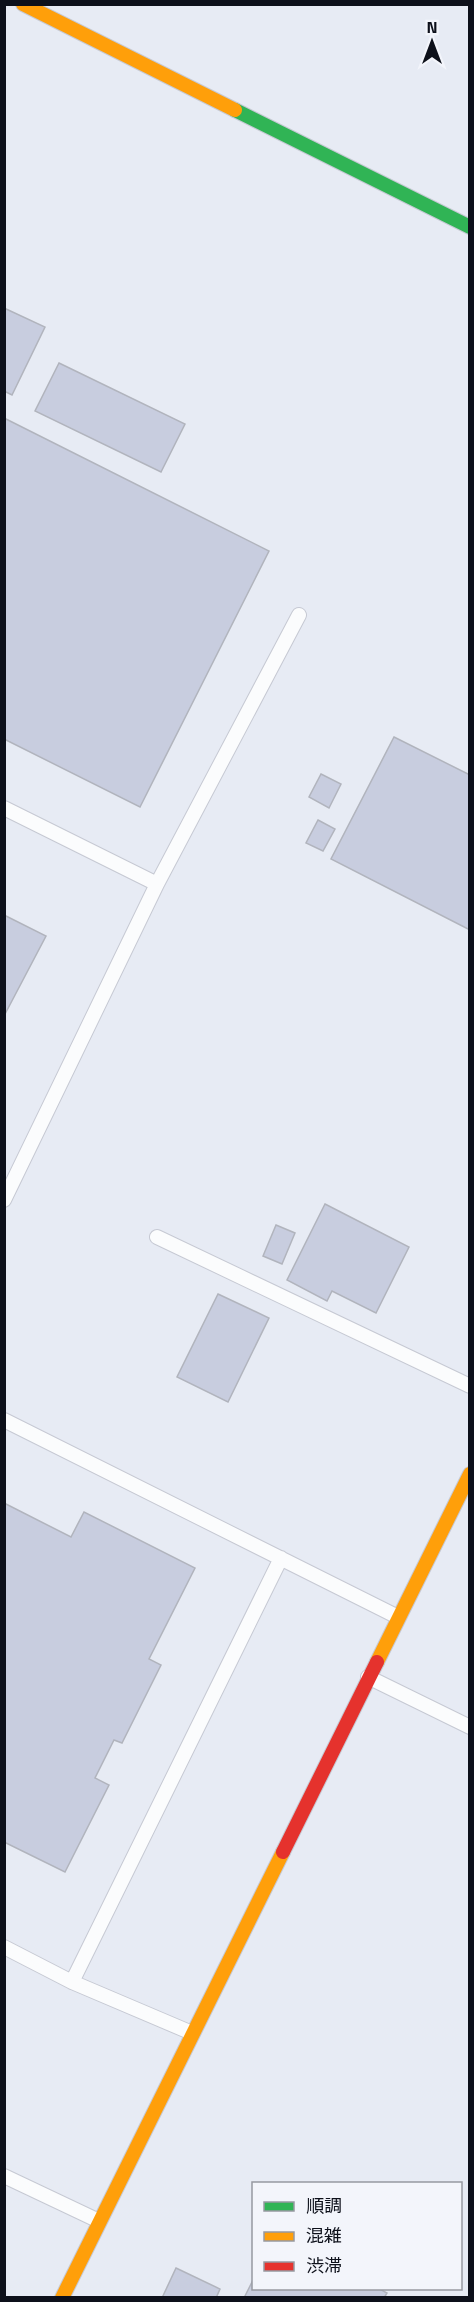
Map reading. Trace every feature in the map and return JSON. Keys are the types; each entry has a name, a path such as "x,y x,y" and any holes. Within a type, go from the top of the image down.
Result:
{"street":[{"path":"23,4 470,227"},
{"path":"62,2298 470,1474"}],"lane":[{"path":"4,1200 157,884 299,615"},
{"path":"4,808 157,884"},
{"path":"157,1237 470,1386"},
{"path":"4,1420 398,1617"},
{"path":"72,1982 281,1558"},
{"path":"368,1677 470,1727"},
{"path":"4,1947 72,1982 192,2033"},
{"path":"4,2176 99,2221"}],"building":[{"path":"4,308 45,327 12,395 4,391"},
{"path":"59,363 185,424 161,472 35,411"},
{"path":"4,418 269,551 140,807 4,739"},
{"path":"394,737 470,775 470,930 331,859"},
{"path":"321,774 341,784 329,808 309,797"},
{"path":"318,820 335,829 323,851 306,843"},
{"path":"4,915 46,936 4,1016"},
{"path":"325,1204 409,1247 376,1313 332,1291 327,1301 287,1280"},
{"path":"276,1225 295,1233 282,1264 263,1256"},
{"path":"218,1294 269,1318 228,1402 177,1377"},
{"path":"4,1503 71,1537 84,1512 195,1568 149,1659 161,1665 122,1743 114,1740 95,1778 109,1785 65,1872 4,1842"},
{"path":"176,2268 220,2289 216,2298 162,2298"},
{"path":"252,2282 252,2290 382,2290 387,2293 384,2298 244,2298"}],"traffic: fast":[{"path":"235,110 470,227"}],"traffic: slow":[{"path":"23,4 235,110"},
{"path":"377,1662 470,1474"},
{"path":"62,2298 283,1852"}],"traffic: jam":[{"path":"283,1852 377,1662"}]}
